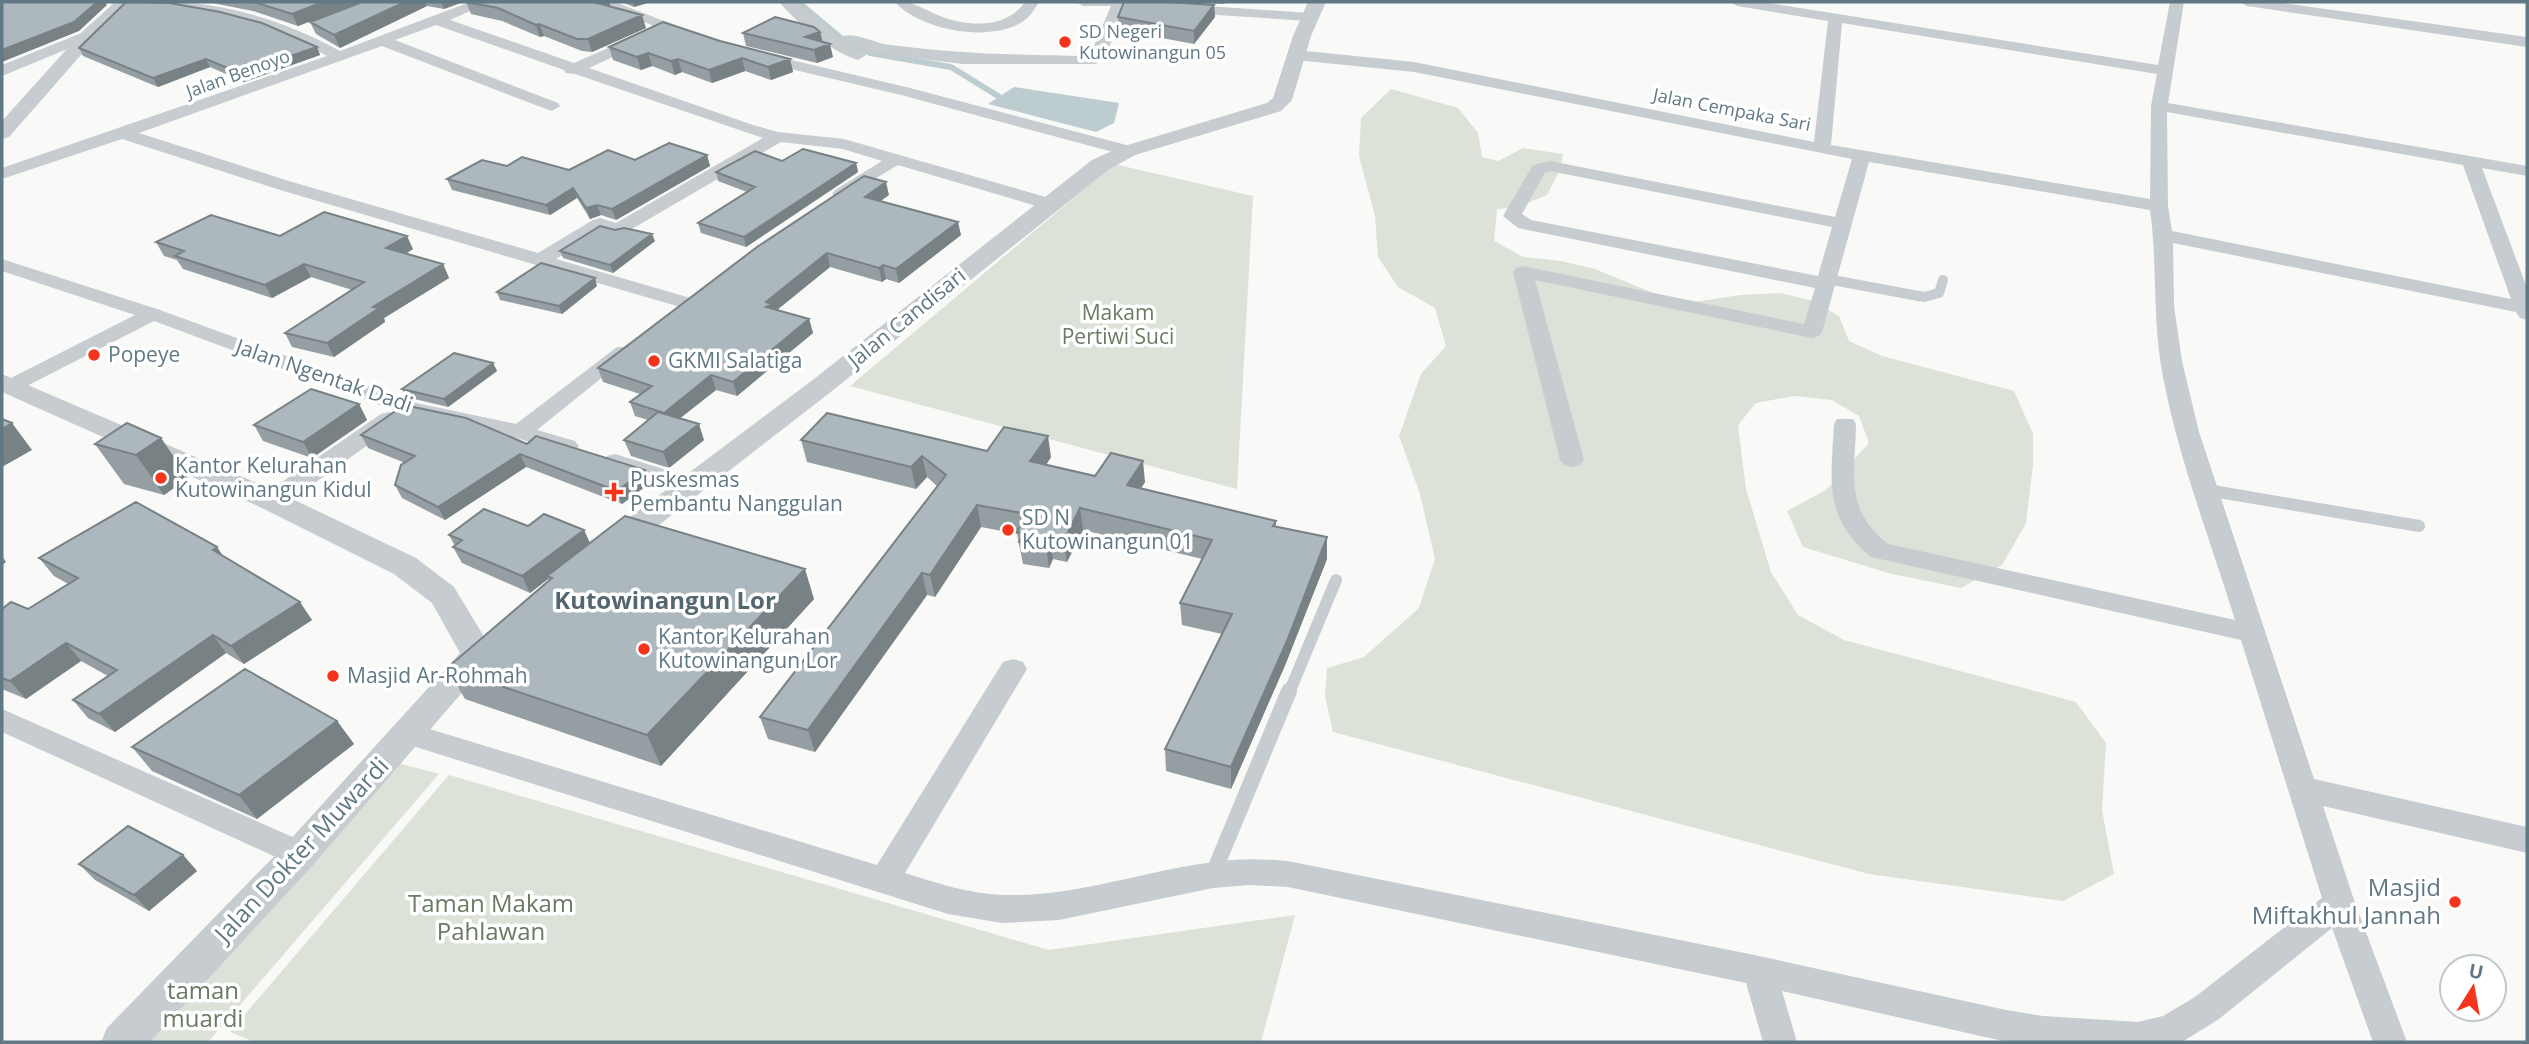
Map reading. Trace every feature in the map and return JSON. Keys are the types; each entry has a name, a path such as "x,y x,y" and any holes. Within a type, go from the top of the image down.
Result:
{"street":[{"path":"2,132 89,35 125,2"},
{"path":"159,2 219,11 298,34 340,57"},
{"name":"Jalan Benoyo","path":"2,174 125,134 484,2"},
{"path":"603,2 703,41"},
{"path":"786,2 845,50 972,60 1093,61 1098,56 1120,3"},
{"path":"902,2 943,23 983,27 1019,20 1032,2"},
{"path":"916,10 936,2"},
{"path":"1083,2 1313,10"},
{"path":"1737,2 2163,70"},
{"path":"2176,2 2159,106 2159,206 2163,235 2164,306 2171,361 2188,432 2252,633 2339,903 2390,1042"},
{"path":"2247,2 2527,42"},
{"name":"Jalan Candisari","path":"599,556 823,385 1100,165 1128,151 1274,107 1282,100 1313,10"},
{"path":"1822,149 1830,50 1836,17"},
{"path":"437,20 572,70 747,129 778,137 844,144 1049,204"},
{"path":"298,34 321,25"},
{"path":"572,70 666,27"},
{"path":"2,71 89,35"},
{"path":"849,39 868,52 892,62"},
{"path":"383,41 552,106"},
{"path":"739,52 904,91 1128,151"},
{"name":"Jalan Cempaka Sari","path":"1296,55 1413,67 1822,149 2159,206"},
{"path":"2159,106 2527,171"},
{"path":"125,134 286,186 687,303"},
{"path":"540,260 600,224 618,229 778,137"},
{"path":"1572,460 1523,272 1812,332 1862,155"},
{"path":"827,204 898,158"},
{"path":"2470,161 2526,310"},
{"path":"1826,281 1524,224 1512,216 1539,169 1550,166 1843,224"},
{"path":"2163,235 2526,310"},
{"name":"Jalan Ngentak Dadi","path":"2,265 153,314 406,407 520,432 691,485"},
{"path":"666,319 708,288"},
{"path":"7,384 153,314"},
{"path":"520,432 645,335"},
{"path":"7,384 272,502 406,407"},
{"path":"1845,424 1843,508 1863,540 1880,551 2252,633"},
{"name":"Jalan Dokter Muwardi","path":"122,1042 300,854 491,643 443,595 405,566 272,502"},
{"path":"884,880 1013,669"},
{"path":"2,720 300,854"},
{"path":"410,734 948,900 1002,909 1059,906 1213,875 1249,872 1288,874 2043,1032 2138,1038 2170,1031 2207,1008 2339,903"},
{"path":"2303,789 2527,840"},
{"path":"1759,971 1780,1042"}],"lane":[{"path":"1826,281 1924,297 1939,293 1943,280"},
{"path":"2207,490 2419,526"},
{"path":"1213,875 1336,580"}],"green space":[{"path":"1391,89 1458,108 1478,133 1482,157 1498,161 1523,148 1563,154 1560,170 1547,195 1518,207 1497,209 1494,241 1523,257 1561,261 1595,269 1680,304 1740,295 1781,293 1813,301 1839,316 1849,341 1882,356 2014,391 2033,434 2033,465 2026,523 2002,565 1961,588 1892,574 1803,547 1787,511 1826,490 1869,443 1859,416 1832,400 1794,396 1756,403 1738,425 1746,489 1771,572 1798,615 1844,640 2076,702 2106,743 2102,810 2114,874 2063,901 1869,874 1333,732 1325,696 1327,668 1364,657 1419,608 1435,559 1420,494 1399,436 1421,374 1446,346 1435,308 1398,287 1378,257 1375,216 1359,156 1361,118"},
{"name":"Makam Pertiwi Suci","path":"1114,164 1253,196 1237,489 850,386"},
{"name":"taman muardi","path":"391,761 439,774 208,1042 129,1042"},
{"name":"Taman Makam Pahlawan","path":"449,775 1049,950 1295,915 1261,1042 255,1042 230,1032"}],"shaded area":[{"path":"1014,87 1119,103 1114,123 1096,132 988,104"}],"building":[{"path":"2,2 97,2 74,22 2,50"},
{"path":"126,2 170,3 220,12 262,23 317,47 240,73 206,59 153,78 79,48"},
{"path":"254,2 323,2 292,14"},
{"path":"362,2 405,2 334,35 310,22"},
{"path":"466,2 601,2 597,3 642,15 588,39 577,39 498,8"},
{"path":"1124,2 1214,5 1194,31 1118,17"},
{"path":"775,17 814,27 820,32 805,37 830,44 814,50 743,33"},
{"path":"663,22 720,41 790,59 768,67 742,58 709,70 678,59 671,61 648,53 637,57 609,47"},
{"path":"669,143 707,155 612,209 597,205 586,208 573,188 546,205 447,179 482,160 507,166 522,157 569,170 608,150 635,160"},
{"path":"803,149 856,163 744,237 698,223 755,187 716,172 755,151 782,161"},
{"path":"864,176 886,182 865,197 958,222 896,269 883,265 879,268 827,253 766,302 771,304 766,307 809,319 733,382 711,375 664,413 630,402 652,386 598,368 757,247"},
{"path":"324,212 407,236 386,248 443,264 373,307 379,308 327,343 285,333 364,282 304,264 265,285 175,256 184,251 156,242 211,215 280,236"},
{"path":"600,226 652,234 610,265 560,251"},
{"path":"541,263 595,278 559,306 497,292"},
{"path":"454,353 493,363 444,399 402,389"},
{"path":"311,389 359,404 303,442 254,425"},
{"path":"404,405 466,418 527,444 536,436 645,470 617,491 520,454 438,507 395,485 401,465 415,456 361,435"},
{"path":"658,412 699,424 663,452 624,440"},
{"path":"827,413 987,451 1004,427 1048,436 1030,461 1095,476 1111,453 1143,461 1127,485 1276,521 1273,526 1327,537 1287,641 1231,767 1165,749 1232,614 1180,603 1212,540 1080,508 1064,540 1050,538 1046,546 1019,542 1024,533 1017,532 1027,514 977,505 930,575 922,573 808,730 760,717 946,475 922,456 911,467 801,440"},
{"path":"2,419 12,423 2,429"},
{"path":"127,423 161,438 136,455 95,444"},
{"path":"136,502 217,547 213,550 300,602 231,646 213,635 99,714 73,700 117,670 66,643 10,681 2,678 2,609 11,602 28,609 78,578 39,558"},
{"path":"484,509 528,526 544,514 584,530 522,576 453,547 462,540 449,535"},
{"name":"Kantor Kelurahan Kutowinangun Lor","path":"625,516 805,569 647,735 447,668 552,578 547,576"},
{"path":"245,669 337,721 239,795 132,747"},
{"path":"128,826 183,855 134,895 79,864"}],"waterway":[{"path":"798,2 848,44 870,53 951,67 998,96"}],"place":[{"name":"SD Negeri Kutowinangun 05","path":"1065,42"},
{"name":"Popeye","path":"94,355"},
{"name":"GKMI Salatiga","path":"654,361"},
{"name":"Kantor Kelurahan Kutowinangun Kidul","path":"161,478"},
{"name":"Puskesmas Pembantu Nanggulan","path":"614,492"},
{"name":"SD N Kutowinangun 01","path":"1008,530"},
{"name":"Kantor Kelurahan Kutowinangun Lor","path":"644,649"},
{"name":"Masjid Ar-Rohmah","path":"333,676"},
{"name":"Masjid Miftakhul Jannah","path":"2455,902"}],"district":[{"name":"Kutowinangun Lor","path":"665,601"}]}
